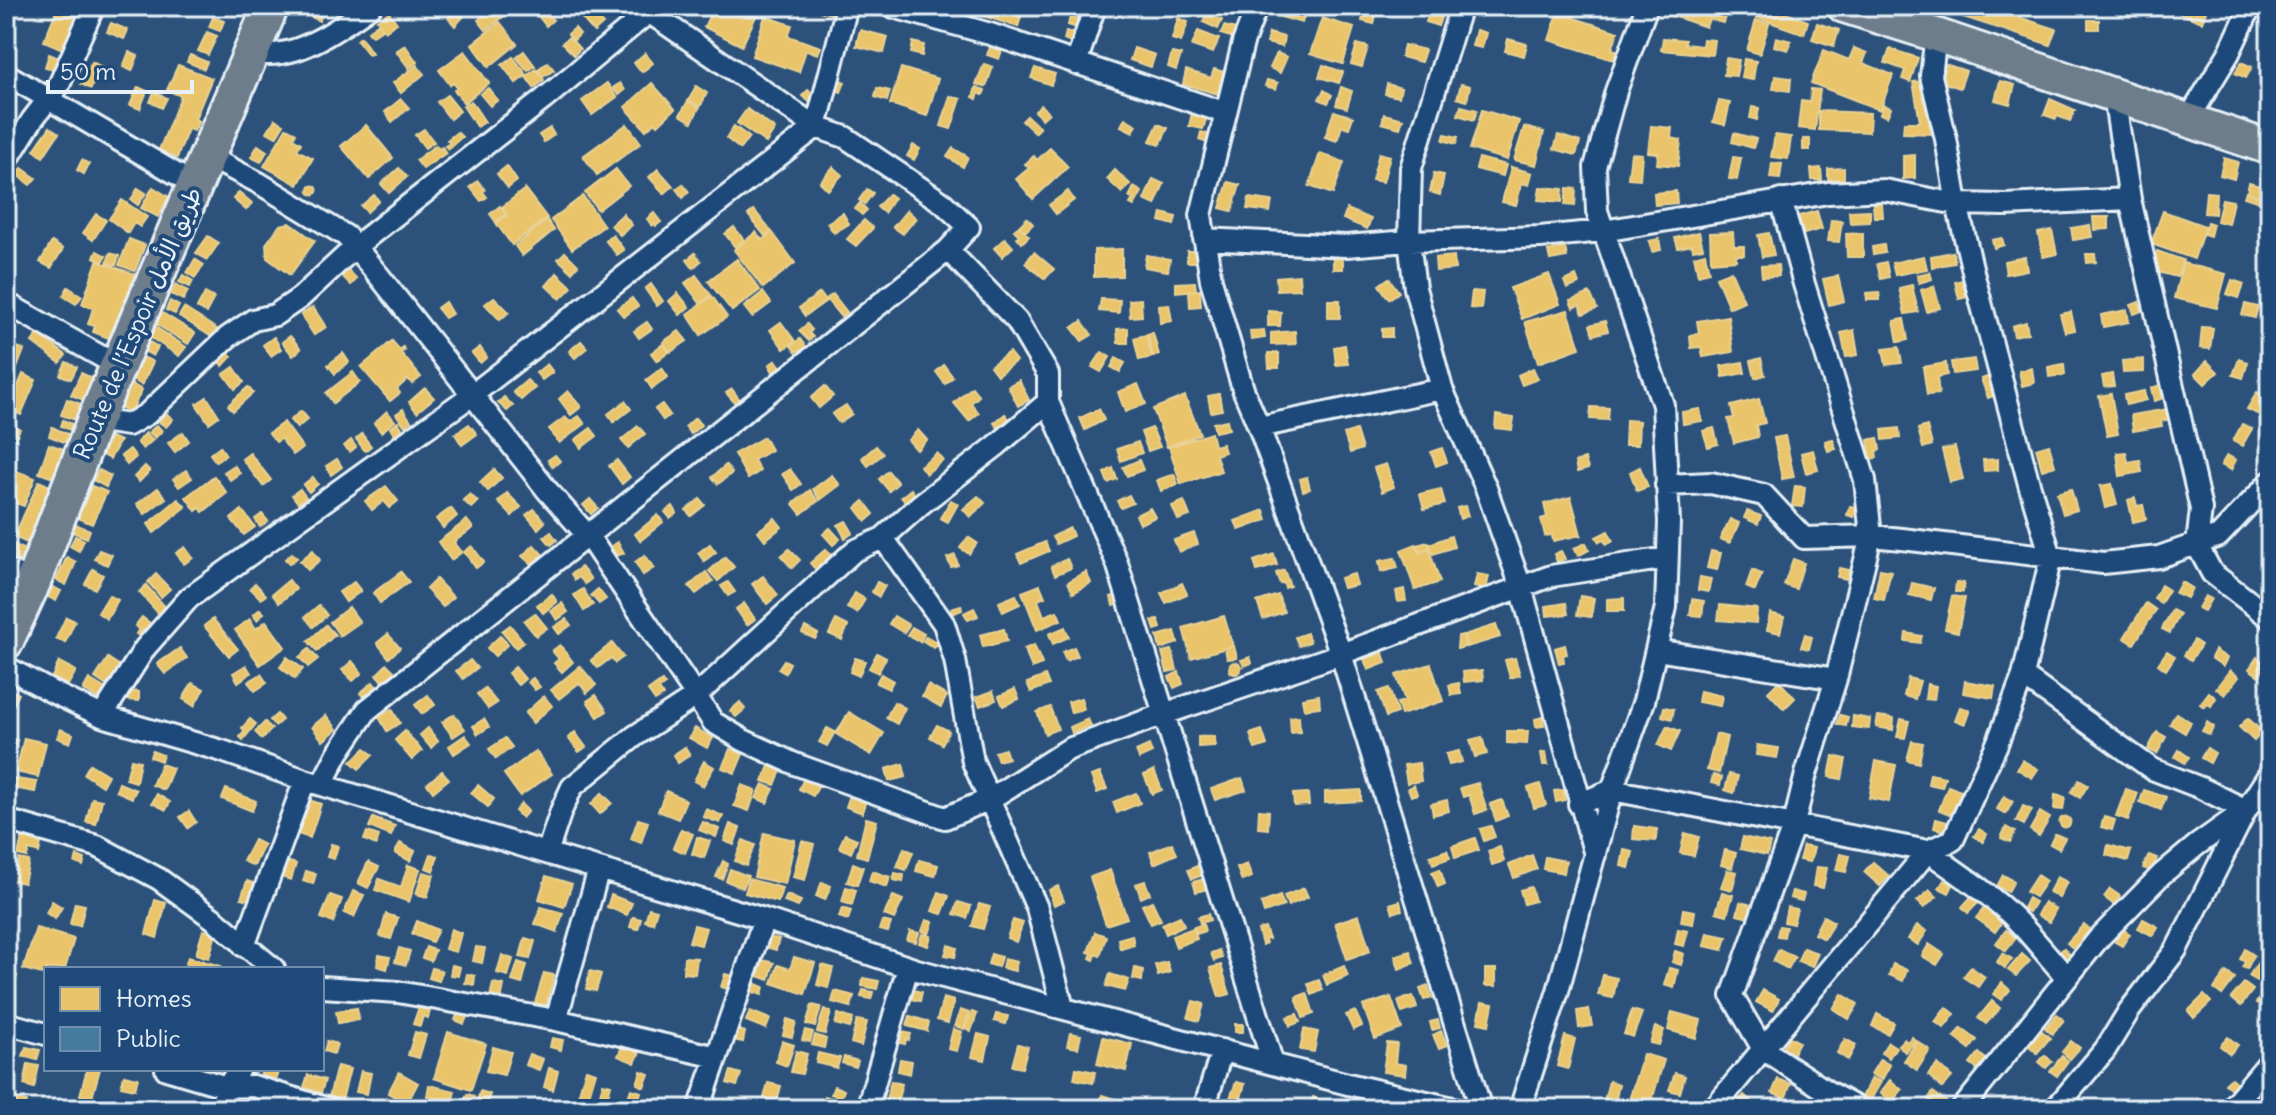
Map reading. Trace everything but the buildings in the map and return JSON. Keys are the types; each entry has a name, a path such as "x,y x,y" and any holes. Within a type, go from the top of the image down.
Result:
{"highway":[{"name":"Route de l’Espoir طريق الأمل","path":"6,641 19,576 95,420 271,6"}],"main road":[{"path":"1849,7 2270,148"}],"street":[{"path":"6,162 59,85 94,6"},
{"path":"249,54 282,53 302,47 371,6"},
{"path":"102,716 145,648 189,598 472,395 816,127 847,6"},
{"path":"890,6 990,34 1226,113"},
{"path":"1076,64 1095,6"},
{"path":"1257,6 1243,43 1201,215 1211,280 1243,389 1341,654 1481,1109"},
{"path":"1461,6 1411,168 1409,241 1415,288 1442,389 1486,488 1521,587 1595,855"},
{"path":"1520,1109 1558,991 1612,790 1644,701 1666,607 1669,522 1663,405 1597,211 1595,167 1616,91 1647,6"},
{"path":"2188,120 2229,53 2251,6"},
{"path":"95,420 128,425 147,414 228,337 253,320 275,315 300,298 355,247 544,99 646,8 816,127 845,137 943,203 969,227 948,250 367,710 314,782 244,946"},
{"path":"1713,1109 1928,851 1953,840 1997,744 2023,676 2051,557 2029,484 1957,204 1931,76 1936,35"},
{"path":"6,74 48,100 201,170 271,190 346,236 547,490 588,536 713,722 795,764 945,818 990,799 1069,749 1164,714 1341,654 1551,576 1667,558"},
{"path":"2114,96 2130,199 2201,509 2197,545 2212,573 2270,618"},
{"path":"1204,239 1346,246 1540,237 1603,231 1828,193 1884,190 1957,204 2130,199"},
{"path":"1781,200 1865,480 1871,536 1836,679 1794,824 1732,996 1763,1049 1859,1109"},
{"path":"948,250 1017,321 1048,374 1048,402 1117,563 1273,1064"},
{"path":"6,303 118,366"},
{"path":"1259,427 1442,389"},
{"path":"547,853 572,787 635,736 696,696 854,551 883,538 1048,402"},
{"path":"1666,485 1711,483 1764,495 1804,538 1871,536 2103,563 2159,557 2219,536 2270,482"},
{"path":"883,538 944,624 955,660 973,762 1037,908 1063,1008"},
{"path":"1656,650 1836,679"},
{"path":"6,667 102,716 764,919 908,967 1273,1064 1457,1109"},
{"path":"2023,676 2152,769 2246,810"},
{"path":"2055,1109 2105,1050 2129,1011 2176,950 2246,810 2270,773"},
{"path":"1579,804 1612,790 1928,851 1994,899 2067,978"},
{"path":"1962,1109 2099,938 2162,874 2246,810"},
{"path":"6,820 97,846 159,879 214,919 271,967"},
{"path":"556,1020 599,869"},
{"path":"699,1109 764,919"},
{"path":"867,1109 908,967"},
{"path":"324,987 398,992 556,1020 717,1057"},
{"path":"6,1023 44,1033"},
{"path":"1204,1109 1222,1050"},
{"path":"2230,1109 2270,1061"},
{"path":"173,1071 227,1087 253,1086 329,1109"},
{"path":"220,1109 227,1087 238,1071"}]}
